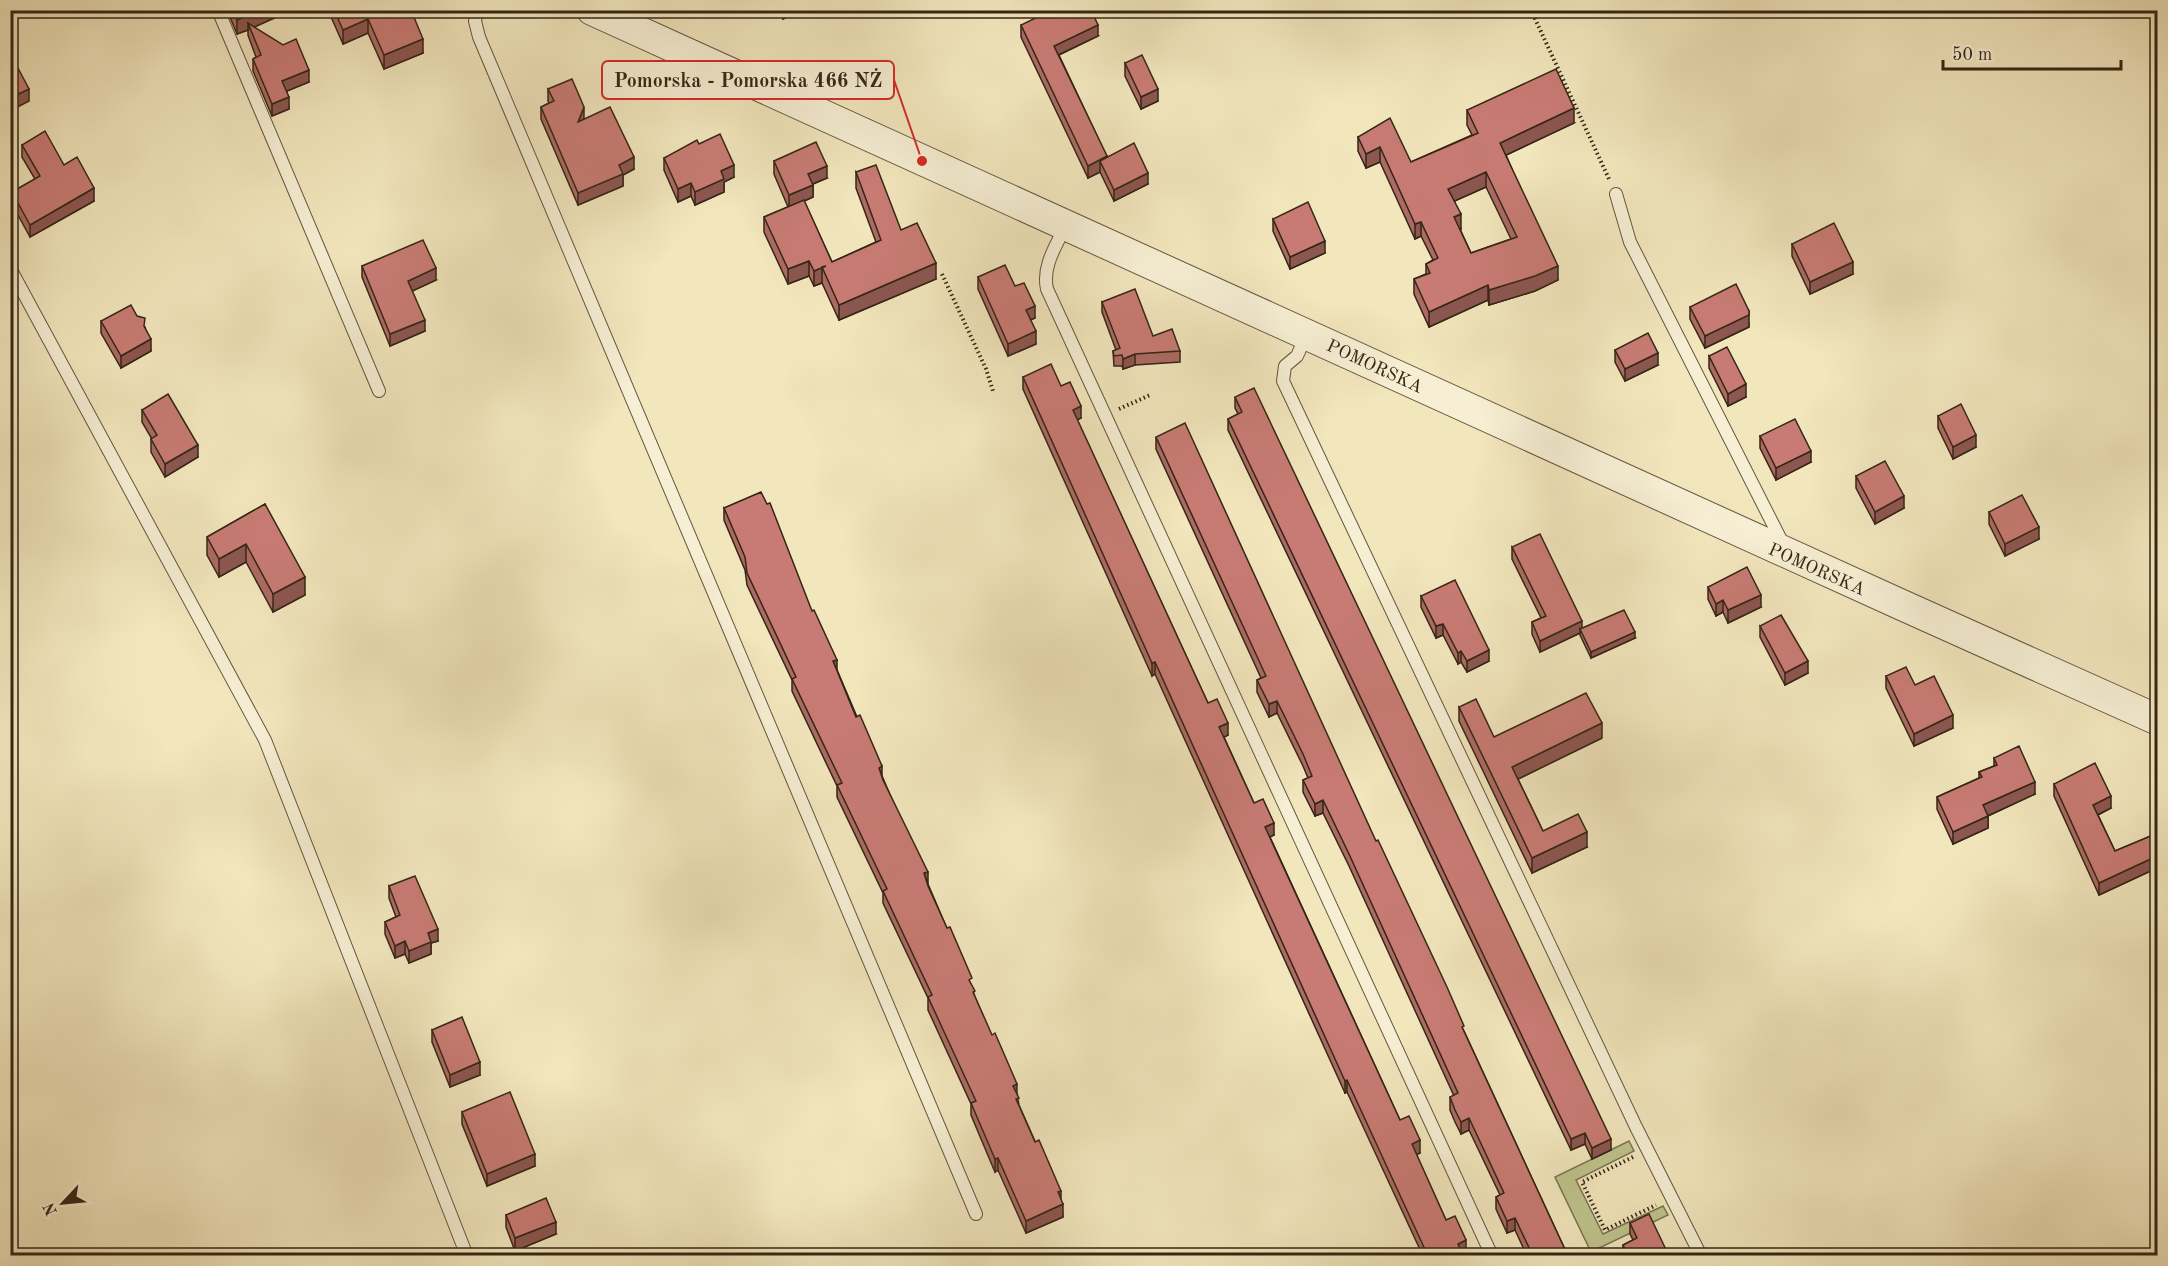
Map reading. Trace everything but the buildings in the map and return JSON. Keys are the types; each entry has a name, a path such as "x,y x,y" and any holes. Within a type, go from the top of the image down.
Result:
{"street":[{"name":"POMORSKA","path":"592,10 1784,554 2157,720"}],"lane":[{"path":"218,10 379,391"},
{"path":"477,10 475,21 479,37 976,1214"},
{"path":"1616,194 1630,242 1780,538 1784,554"},
{"path":"1066,225 1047,266 1044,278 1047,290 1492,1256"},
{"path":"10,268 265,740 467,1256"},
{"path":"1307,335 1297,356 1285,366 1283,381 1648,1150 1701,1256"}],"path":[{"path":"1531,10 1616,194"},
{"path":"942,274 987,369 993,391"},
{"path":"1105,415 1150,395"},
{"path":"1648,1150 1582,1182 1605,1230 1672,1197"}],"green space":[{"path":"1629,1141 1634,1151 1576,1180 1603,1234 1663,1206 1668,1215 1591,1252 1555,1177"}],"place":[{"name":"Pomorska - Pomorska 466 NŻ","path":"922,161"}]}
